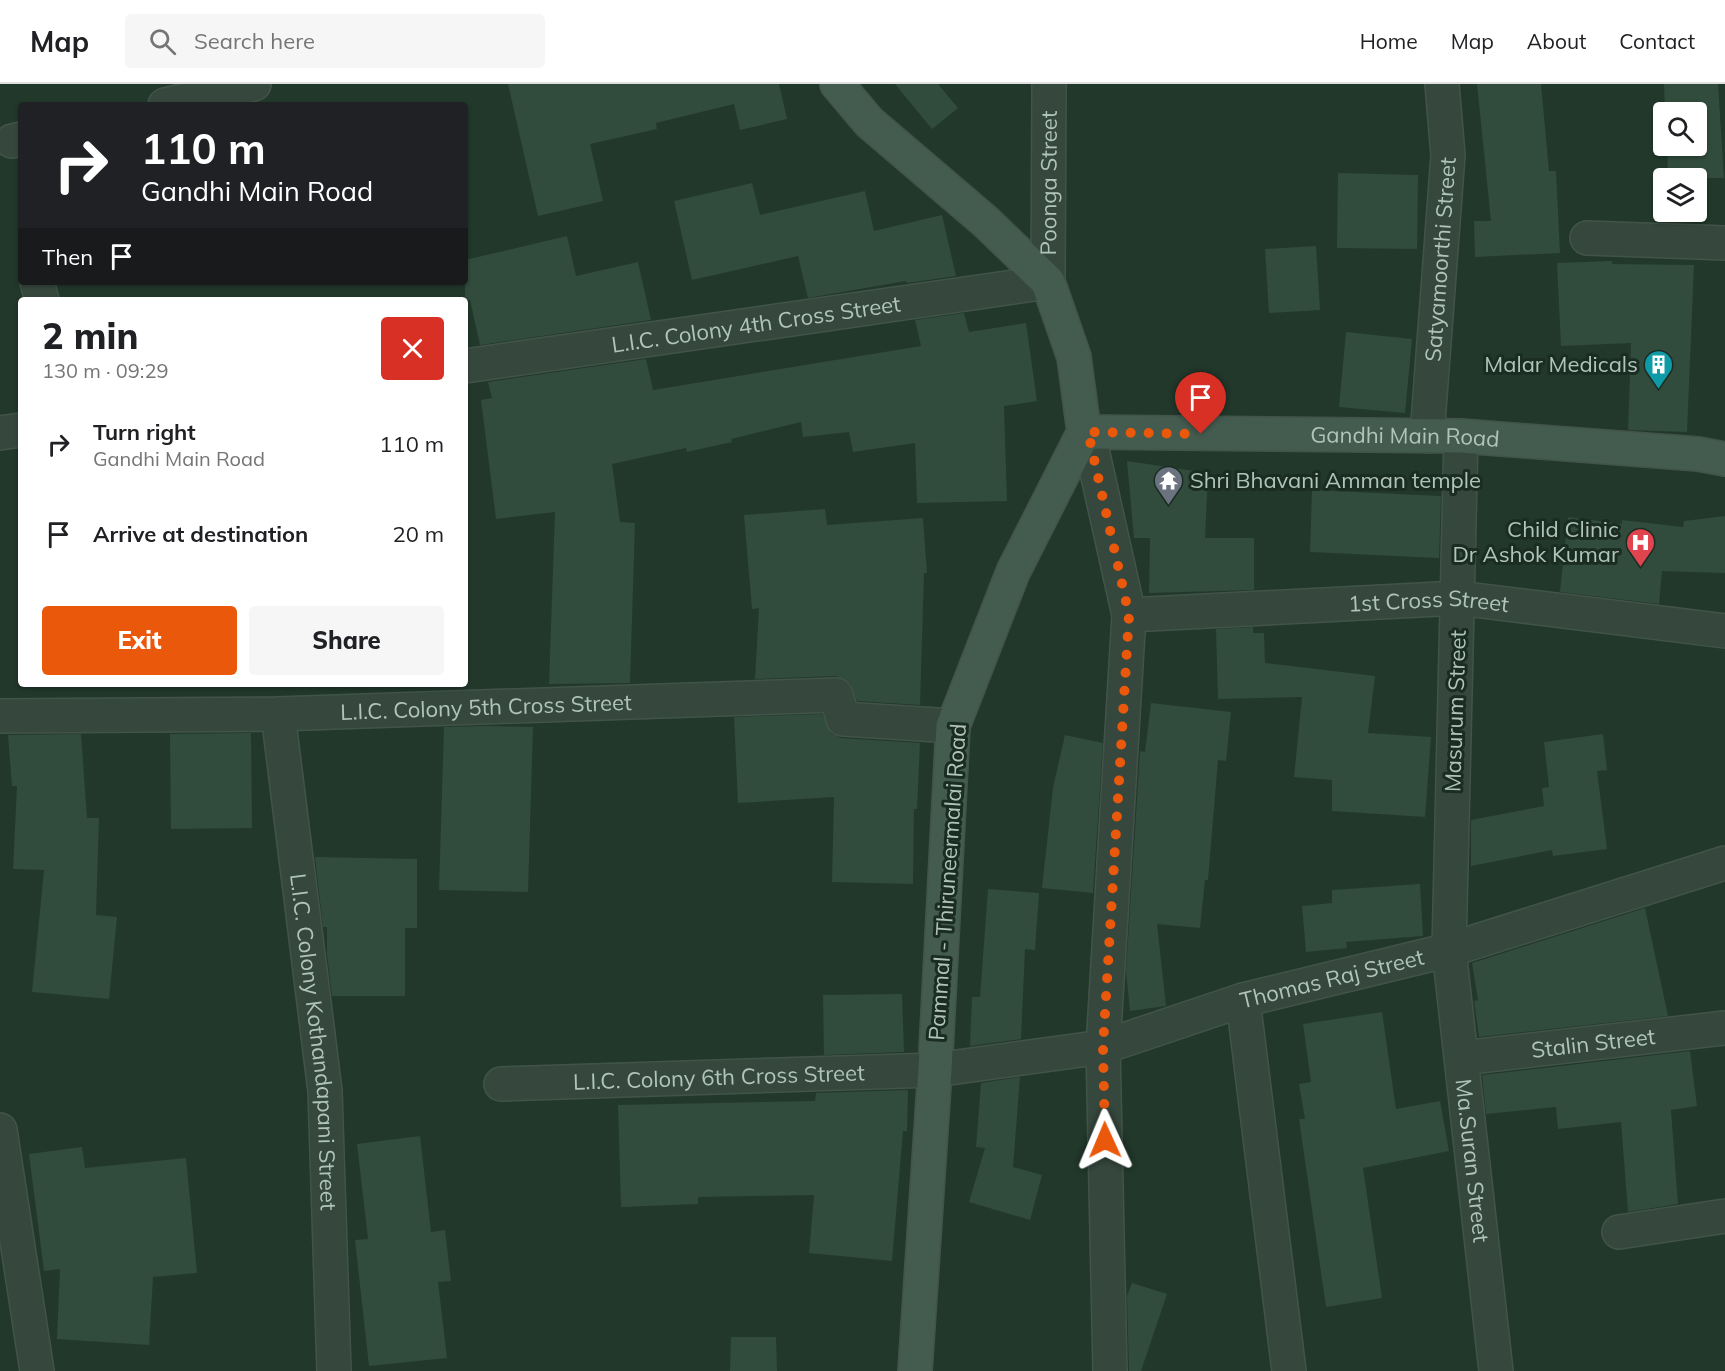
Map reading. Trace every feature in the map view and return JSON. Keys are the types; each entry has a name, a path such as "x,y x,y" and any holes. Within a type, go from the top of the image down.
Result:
{"street":[{"path":"178,102 254,84"},
{"path":"837,84 869,122 986,222 1048,282 1074,357 1086,432 1129,615 1103,1047 1110,1371"},
{"name":"Poonga Street","path":"1048,282 1049,84"},
{"name":"Satyamoorthi Street","path":"1427,436 1448,155 1442,84"},
{"path":"1587,238 1725,243"},
{"name":"L.I.C. Colony 4th Cross Street","path":"468,366 1048,282"},
{"path":"0,433 18,430"},
{"name":"Gandhi Main Road","path":"1086,432 1461,436 1698,454 1725,459"},
{"name":"Pammal - Thiruneermalai Road","path":"915,1371 935,1070 952,726 1013,572 1086,432"},
{"name":"Masurum Street","path":"1449,950 1461,436"},
{"name":"1st Cross Street","path":"1129,615 1458,598 1725,631"},
{"name":"L.I.C. Colony 5th Cross Street","path":"0,716 278,714 836,695 843,719 952,726"},
{"name":"L.I.C. Colony Kothandapani Street","path":"278,714 325,1091 334,1371"},
{"name":"Thomas Raj Street","path":"935,1070 1103,1047 1243,1000 1449,950 1725,863"},
{"name":"Ma.Suran Street","path":"1449,950 1496,1371"},
{"path":"1243,1000 1289,1371"},
{"name":"Stalin Street","path":"1462,1058 1725,1028"},
{"name":"L.I.C. Colony 6th Cross Street","path":"501,1084 935,1070"},
{"path":"0,1130 37,1371"},
{"path":"1619,1232 1725,1216"}],"building":[{"path":"508,84 779,84 787,119 740,130 734,104 656,123 657,129 590,144 603,201 538,216"},
{"path":"895,84 938,84 958,108 932,129"},
{"path":"1477,84 1541,84 1549,171 1556,171 1560,253 1475,257 1474,221 1491,221"},
{"path":"1664,84 1718,84 1724,178 1707,178 1707,168 1668,168 1667,156 1707,156 1707,102 1665,102"},
{"path":"1338,173 1418,175 1417,249 1337,248"},
{"path":"752,183 760,215 865,191 874,231 942,215 956,276 907,283 906,281 808,298 798,256 692,280 674,201"},
{"path":"567,236 576,276 638,262 651,320 480,345 470,300 465,297 465,285 468,285 468,259"},
{"path":"1316,246 1320,310 1269,313 1265,249"},
{"path":"1612,261 1612,264 1694,265 1687,432 1628,430 1631,343 1561,346 1557,263"},
{"path":"964,313 969,332 1026,323 1037,401 1004,406 1007,501 917,503 915,443 853,452 849,432 803,437 801,422 687,452 686,448 612,464 620,522 635,523 630,683 549,684 555,512 496,519 481,400 492,398 488,382 646,359 653,390 921,346 915,320"},
{"path":"1346,332 1412,339 1405,413 1339,407"},
{"path":"1127,461 1208,473 1205,538 1254,538 1254,590 1149,593 1150,538 1134,538"},
{"path":"1312,490 1441,496 1439,558 1310,552"},
{"path":"825,509 827,525 923,518 927,573 924,573 920,705 857,701 850,683 836,676 755,679 759,608 752,609 744,515"},
{"path":"1725,516 1725,573 1662,571 1659,604 1560,592 1568,517 1622,524 1622,520 1683,527 1684,521"},
{"path":"1253,627 1253,633 1264,633 1265,663 1375,676 1368,733 1431,737 1425,817 1332,811 1332,780 1294,777 1302,697 1218,699 1216,629"},
{"path":"1151,703 1231,712 1226,761 1218,760 1208,880 1205,880 1200,928 1157,924 1166,1006 1130,1011 1126,972 1140,751 1145,752"},
{"path":"822,714 831,733 841,738 920,743 917,809 914,809 913,884 832,882 834,797 738,803 734,717"},
{"path":"444,727 533,727 528,892 439,890"},
{"path":"251,733 252,828 171,829 170,734"},
{"path":"81,734 87,818 99,818 96,915 117,917 109,999 32,992 44,870 13,869 17,786 12,786 8,735"},
{"path":"1603,734 1607,770 1597,771 1607,849 1553,856 1552,850 1471,866 1471,820 1544,806 1542,788 1549,787 1544,742"},
{"path":"1065,735 1103,743 1093,893 1042,888 1053,788"},
{"path":"315,857 417,859 417,928 405,928 405,996 332,996 327,954 327,927 323,927"},
{"path":"1420,884 1423,936 1346,942 1347,948 1306,952 1302,906 1332,903 1332,890"},
{"path":"988,889 1039,893 1035,950 1025,949 1021,1039 970,1046 972,997 980,997"},
{"path":"1645,908 1668,1016 1479,1037 1474,1001 1478,1000 1472,963"},
{"path":"902,994 904,1052 824,1055 823,995"},
{"path":"1382,1012 1396,1109 1440,1101 1449,1151 1363,1168 1382,1298 1326,1307 1299,1119 1305,1119 1299,1084 1311,1082 1303,1024"},
{"path":"1690,1051 1697,1106 1671,1110 1678,1204 1628,1212 1621,1122 1558,1129 1556,1107 1486,1114 1482,1075"},
{"path":"1020,1077 1013,1167 1042,1175 1030,1220 969,1202 985,1148 976,1147 981,1083"},
{"path":"908,1090 907,1131 903,1131 892,1261 809,1253 814,1195 698,1197 698,1204 621,1207 618,1105 815,1101 816,1093"},
{"path":"420,1136 431,1232 445,1230 451,1281 438,1282 447,1358 369,1366 355,1240 368,1239 357,1144"},
{"path":"82,1147 85,1168 186,1158 197,1273 153,1277 149,1345 57,1339 60,1269 44,1271 29,1154"},
{"path":"1132,1283 1167,1294 1141,1371 1129,1371 1127,1296"},
{"path":"731,1337 776,1337 777,1371 730,1371"}],"place":[{"name":"Malar Medicals","path":"1659,390"},
{"name":"Shri Bhavani Amman temple","path":"1169,506"},
{"name":"Child Clinic Dr Ashok Kumar","path":"1640,568"}],"route":[{"path":"1105,1140 1103,1047 1129,615 1088,432 1201,434"}]}
